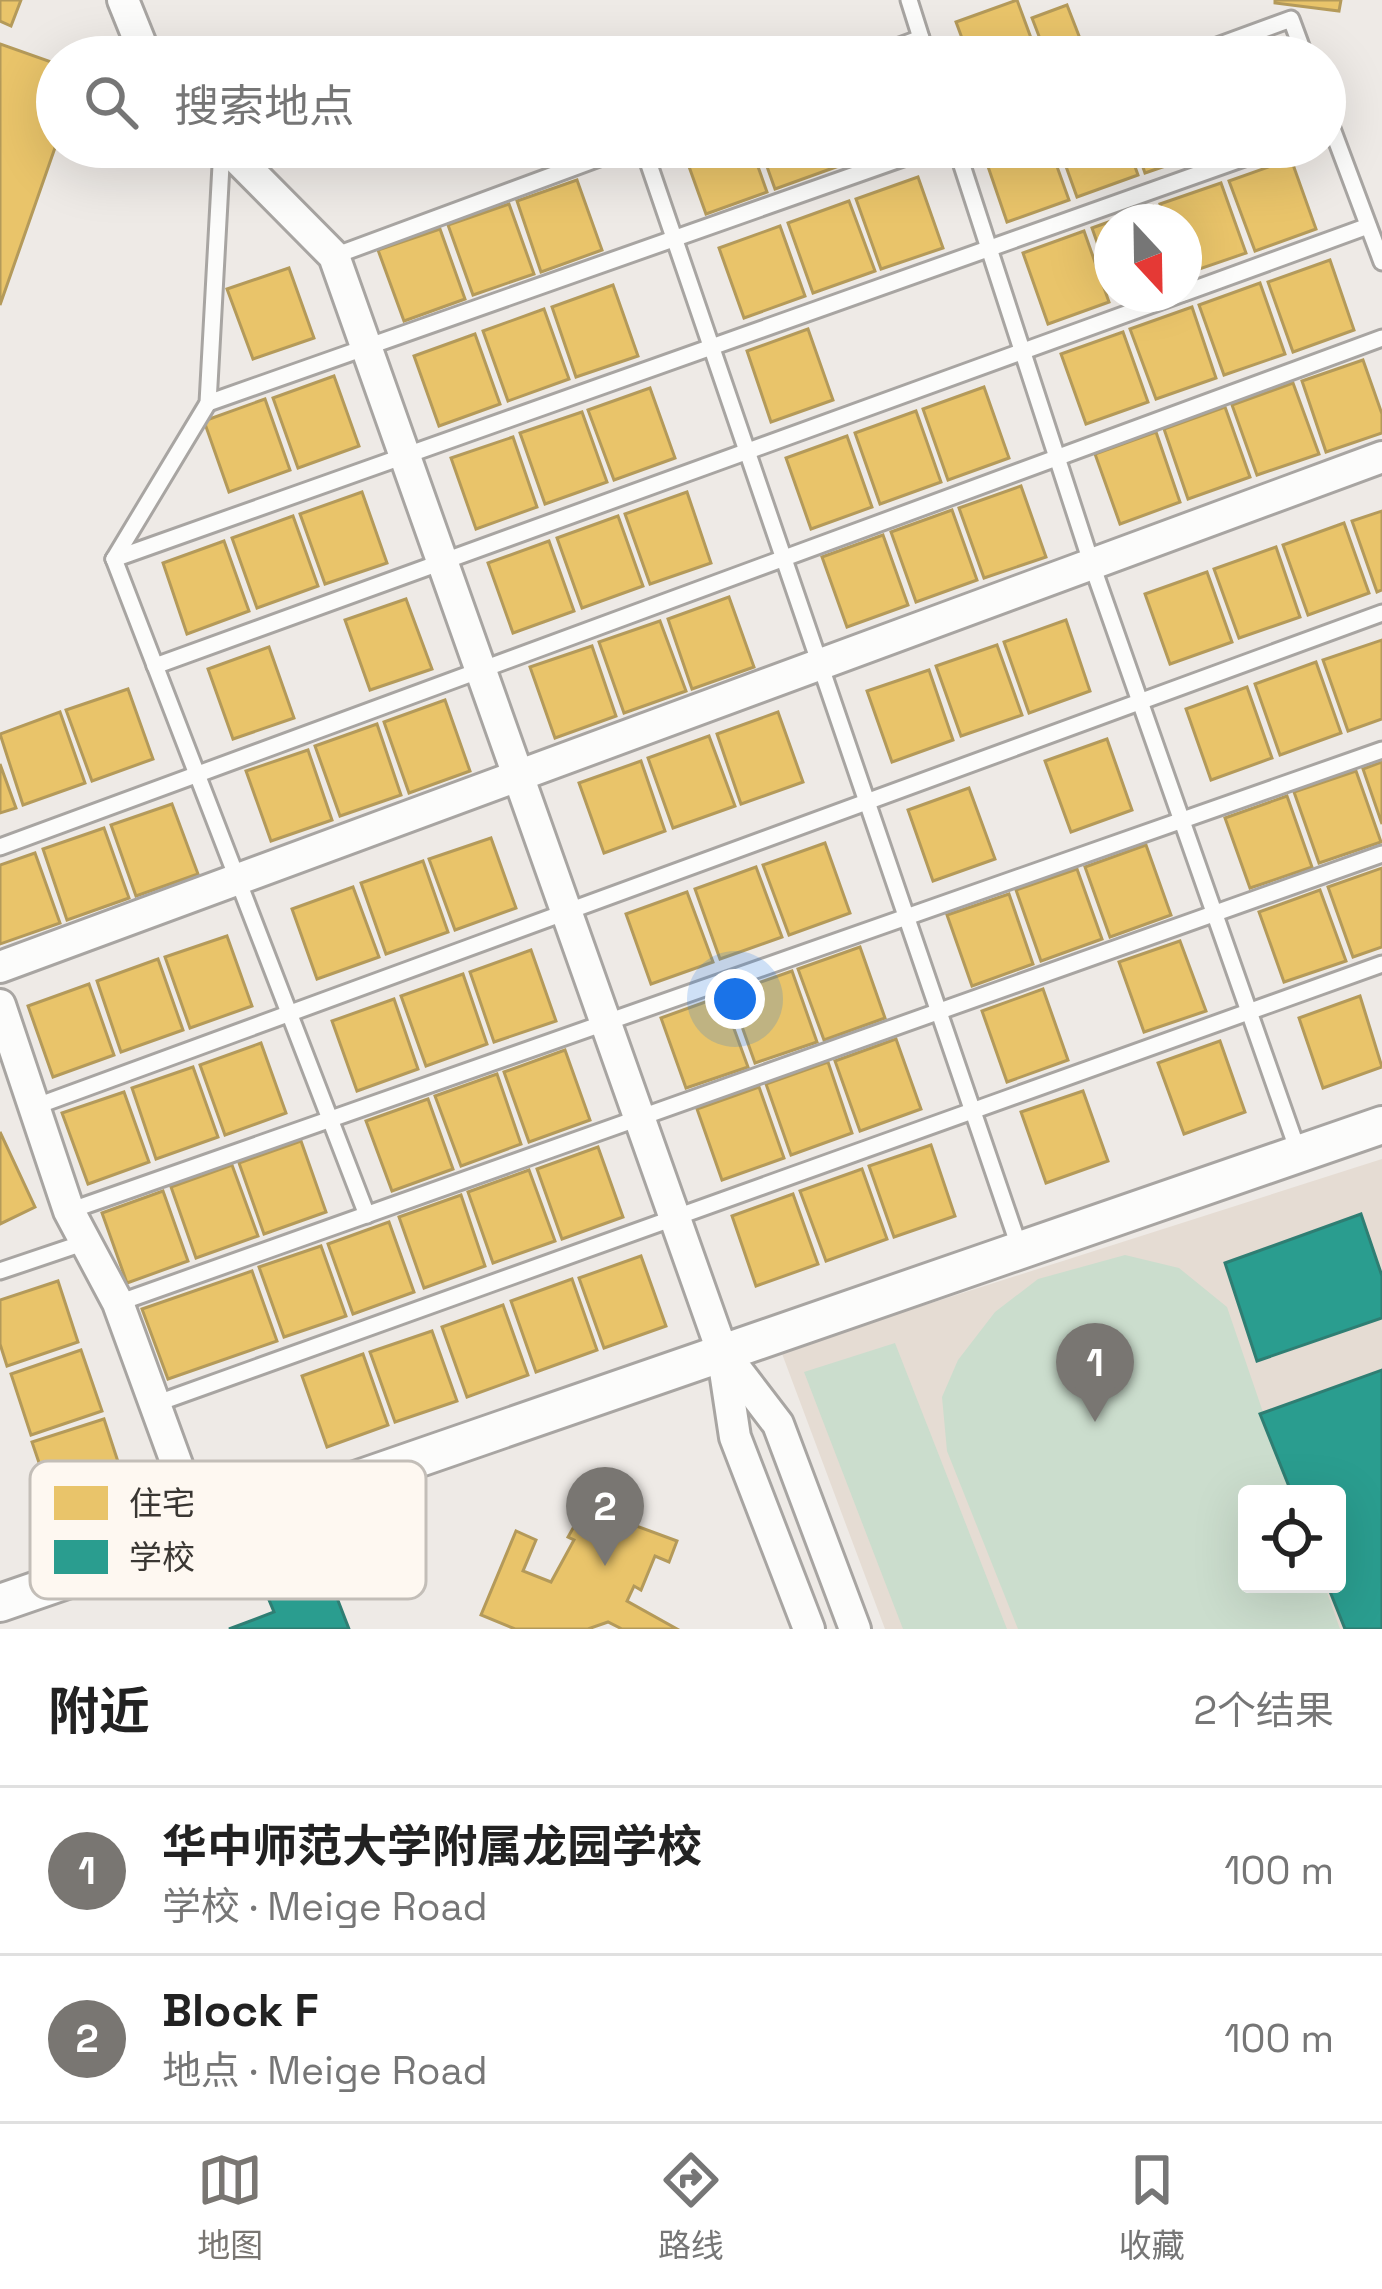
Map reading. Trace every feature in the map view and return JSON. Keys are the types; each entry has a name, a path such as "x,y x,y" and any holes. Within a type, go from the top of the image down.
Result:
{"street":[{"path":"123,0 138,36"},
{"path":"245,168 334,256 722,1352 735,1437 809,1629"},
{"path":"0,967 1382,457"},
{"path":"0,1005 69,1210 118,1303 176,1461"},
{"path":"409,1461 1382,1125"},
{"path":"722,1352 778,1424 855,1629"},
{"path":"0,1603 30,1593"}],"lane":[{"path":"909,0 920,36"},
{"path":"1244,36 1291,19 1297,36"},
{"path":"114,559 208,403 223,168"},
{"path":"334,256 572,168"},
{"path":"650,168 1020,1249"},
{"path":"208,403 874,168"},
{"path":"963,168 1092,565 1299,1154"},
{"path":"114,559 1216,168"},
{"path":"1345,168 1382,262"},
{"path":"1202,286 1368,226"},
{"path":"155,666 1131,312"},
{"path":"0,848 1382,338"},
{"path":"114,559 367,1215"},
{"path":"34,1107 1382,613"},
{"path":"69,1210 1382,750"},
{"path":"118,1303 1382,854"},
{"path":"155,1404 1382,964"},
{"path":"0,1270 86,1242"}],"shaded area":[{"path":"1382,1159 1382,1629 885,1629 781,1351"}],"green space":[{"path":"1125,1255 1179,1268 1227,1307 1288,1485 1238,1485 1238,1593 1327,1593 1340,1629 1018,1629 947,1451 942,1397 958,1360 995,1312 1038,1279"},
{"path":"895,1343 1007,1629 903,1629 804,1372"}],"building: 住宅":[{"path":"0,0 21,0 11,26 0,21"},
{"path":"1017,0 1030,36 961,36 956,22"},
{"path":"1275,0 1341,0 1339,11"},
{"path":"1067,5 1079,36 1039,36 1032,18"},
{"path":"0,44 36,57 36,168 48,168 0,305"},
{"path":"690,168 758,168 767,192 706,214"},
{"path":"768,168 833,168 775,189"},
{"path":"988,168 1058,168 1069,200 1007,222"},
{"path":"1067,168 1136,168 1138,175 1077,197"},
{"path":"1266,168 1294,168 1316,229 1255,251 1229,181"},
{"path":"918,177 943,248 881,269 856,199"},
{"path":"577,180 602,250 541,272 517,201"},
{"path":"1221,183 1246,253 1202,268 1202,204 1160,204"},
{"path":"849,201 875,271 813,293 788,223"},
{"path":"509,204 534,274 473,295 448,225"},
{"path":"780,226 805,296 744,318 719,248"},
{"path":"440,229 465,299 404,321 378,250"},
{"path":"1084,231 1094,259 1094,307 1048,324 1023,253"},
{"path":"1330,260 1354,330 1293,352 1268,282"},
{"path":"289,268 314,338 253,359 227,289"},
{"path":"1260,283 1285,354 1224,375 1202,304"},
{"path":"613,285 638,356 576,377 552,307"},
{"path":"544,309 569,379 508,401 483,331"},
{"path":"1178,312 1194,312 1216,378 1156,399 1130,329"},
{"path":"808,329 833,400 771,422 747,351"},
{"path":"1123,332 1148,402 1086,424 1061,354"},
{"path":"475,334 500,404 439,426 414,356"},
{"path":"1363,360 1382,414 1382,433 1326,452 1302,381"},
{"path":"334,376 359,446 298,468 273,398"},
{"path":"1293,383 1319,454 1257,475 1232,405"},
{"path":"984,387 1009,458 948,480 923,409"},
{"path":"650,388 675,458 614,480 588,410"},
{"path":"265,399 290,470 229,492 204,421"},
{"path":"1225,407 1250,477 1188,499 1164,429"},
{"path":"916,411 941,482 880,504 855,433"},
{"path":"582,412 607,482 545,504 520,433"},
{"path":"1156,432 1180,502 1120,524 1095,454"},
{"path":"847,436 872,507 811,529 786,458"},
{"path":"513,437 537,507 476,529 451,458"},
{"path":"1021,486 1046,557 984,578 959,508"},
{"path":"362,492 387,563 325,584 300,514"},
{"path":"687,492 711,563 650,584 625,514"},
{"path":"952,510 977,580 916,602 891,532"},
{"path":"1382,511 1382,590 1377,592 1352,521"},
{"path":"293,516 318,586 257,608 232,538"},
{"path":"618,516 643,586 582,608 557,538"},
{"path":"1344,523 1369,593 1308,615 1283,545"},
{"path":"883,535 908,605 847,627 822,557"},
{"path":"224,541 249,611 187,634 163,563"},
{"path":"549,541 574,611 513,633 488,563"},
{"path":"1276,547 1300,617 1239,638 1214,569"},
{"path":"1207,572 1232,642 1170,664 1145,594"},
{"path":"729,597 754,667 692,689 668,619"},
{"path":"406,599 432,669 370,690 345,620"},
{"path":"1066,620 1090,691 1029,713 1004,642"},
{"path":"660,621 686,691 624,713 599,642"},
{"path":"1382,640 1382,719 1348,731 1323,660"},
{"path":"997,645 1022,715 961,736 936,666"},
{"path":"592,646 616,716 555,738 530,667"},
{"path":"269,647 294,718 233,739 208,669"},
{"path":"1316,662 1341,733 1280,755 1255,684"},
{"path":"929,670 953,740 892,762 867,691"},
{"path":"1247,687 1272,758 1211,780 1186,709"},
{"path":"128,689 153,759 92,781 66,710"},
{"path":"445,700 470,771 409,793 384,722"},
{"path":"60,712 85,783 23,805 0,734"},
{"path":"778,712 803,782 741,804 717,734"},
{"path":"377,724 401,795 340,816 315,746"},
{"path":"709,736 735,806 673,828 648,758"},
{"path":"1107,739 1132,810 1071,832 1045,761"},
{"path":"308,750 332,820 271,841 246,771"},
{"path":"641,761 665,831 604,853 579,783"},
{"path":"1382,762 1382,824 1363,769"},
{"path":"0,764 16,808 0,813"},
{"path":"1356,771 1381,842 1319,863 1294,792"},
{"path":"969,788 995,859 933,881 908,810"},
{"path":"1287,796 1312,867 1250,888 1225,818"},
{"path":"172,804 198,874 136,896 111,825"},
{"path":"104,828 129,898 67,920 43,849"},
{"path":"491,838 516,908 455,930 429,859"},
{"path":"825,843 850,913 789,935 763,865"},
{"path":"1146,845 1171,915 1110,937 1085,867"},
{"path":"35,853 60,923 0,944 0,865"},
{"path":"423,861 448,932 386,954 361,883"},
{"path":"756,867 782,937 720,959 695,889"},
{"path":"1382,868 1382,947 1353,957 1328,887"},
{"path":"1077,869 1102,939 1041,961 1016,890"},
{"path":"353,887 379,957 317,979 292,909"},
{"path":"1320,890 1346,961 1284,982 1259,912"},
{"path":"687,892 713,962 651,984 626,914"},
{"path":"1009,894 1033,964 972,986 947,915"},
{"path":"227,936 252,1006 190,1028 165,957"},
{"path":"1180,941 1206,1011 1144,1032 1119,962"},
{"path":"860,947 885,1018 824,1040 798,969"},
{"path":"531,950 556,1021 494,1042 470,972"},
{"path":"158,959 183,1030 121,1052 97,981"},
{"path":"792,971 817,1042 755,1063 730,993"},
{"path":"463,974 487,1044 426,1066 401,996"},
{"path":"89,984 114,1055 53,1077 28,1006"},
{"path":"1043,989 1068,1060 1007,1082 982,1011"},
{"path":"722,996 748,1067 686,1088 661,1018"},
{"path":"1360,996 1382,1067 1323,1088 1299,1018"},
{"path":"394,999 418,1069 357,1091 332,1021"},
{"path":"896,1039 921,1109 860,1131 835,1061"},
{"path":"1220,1041 1245,1112 1184,1134 1158,1063"},
{"path":"261,1043 286,1113 225,1135 200,1065"},
{"path":"565,1050 590,1120 529,1142 504,1072"},
{"path":"828,1062 852,1133 791,1155 766,1084"},
{"path":"193,1067 218,1137 156,1159 132,1088"},
{"path":"497,1074 521,1144 461,1166 435,1096"},
{"path":"759,1087 784,1158 722,1180 697,1109"},
{"path":"1083,1091 1108,1161 1046,1183 1021,1112"},
{"path":"124,1092 149,1162 88,1184 62,1113"},
{"path":"428,1099 453,1169 392,1191 366,1121"},
{"path":"0,1132 35,1207 0,1224"},
{"path":"301,1141 326,1212 264,1234 239,1163"},
{"path":"931,1145 955,1216 894,1237 869,1166"},
{"path":"598,1147 623,1217 562,1239 537,1169"},
{"path":"232,1165 258,1236 196,1258 171,1187"},
{"path":"862,1169 887,1239 826,1261 800,1191"},
{"path":"529,1170 555,1241 493,1263 468,1192"},
{"path":"163,1191 188,1261 127,1283 102,1213"},
{"path":"793,1194 818,1264 756,1286 732,1216"},
{"path":"461,1195 485,1266 424,1288 399,1217"},
{"path":"389,1222 414,1292 353,1314 328,1244"},
{"path":"321,1246 346,1316 284,1337 259,1267"},
{"path":"641,1256 666,1326 604,1348 579,1278"},
{"path":"252,1271 277,1341 168,1379 142,1309"},
{"path":"572,1279 597,1350 536,1372 511,1301"},
{"path":"58,1281 78,1342 7,1366 0,1344 0,1300"},
{"path":"503,1305 528,1375 467,1397 442,1327"},
{"path":"432,1331 457,1401 395,1422 370,1352"},
{"path":"81,1350 102,1411 31,1435 11,1374"},
{"path":"363,1354 388,1425 327,1447 302,1376"},
{"path":"104,1419 118,1461 38,1461 32,1442"},
{"path":"585,1507 677,1541 669,1562 655,1556 641,1590 634,1586 627,1601 677,1629 622,1629 608,1622 588,1629 515,1629 481,1615 516,1531 536,1540 523,1571 551,1582 574,1540 568,1537"}],"building: 学校":[{"path":"1361,1214 1382,1276 1382,1318 1257,1361 1225,1263"},
{"path":"1382,1370 1382,1629 1345,1629 1331,1593 1346,1593 1346,1485 1288,1485 1260,1414"},
{"path":"269,1599 337,1599 349,1629 229,1629 274,1612"}],"place":[{"name":"华中师范大学附属龙园学校","path":"1095,1422"},
{"name":"Block F","path":"605,1566"}]}
